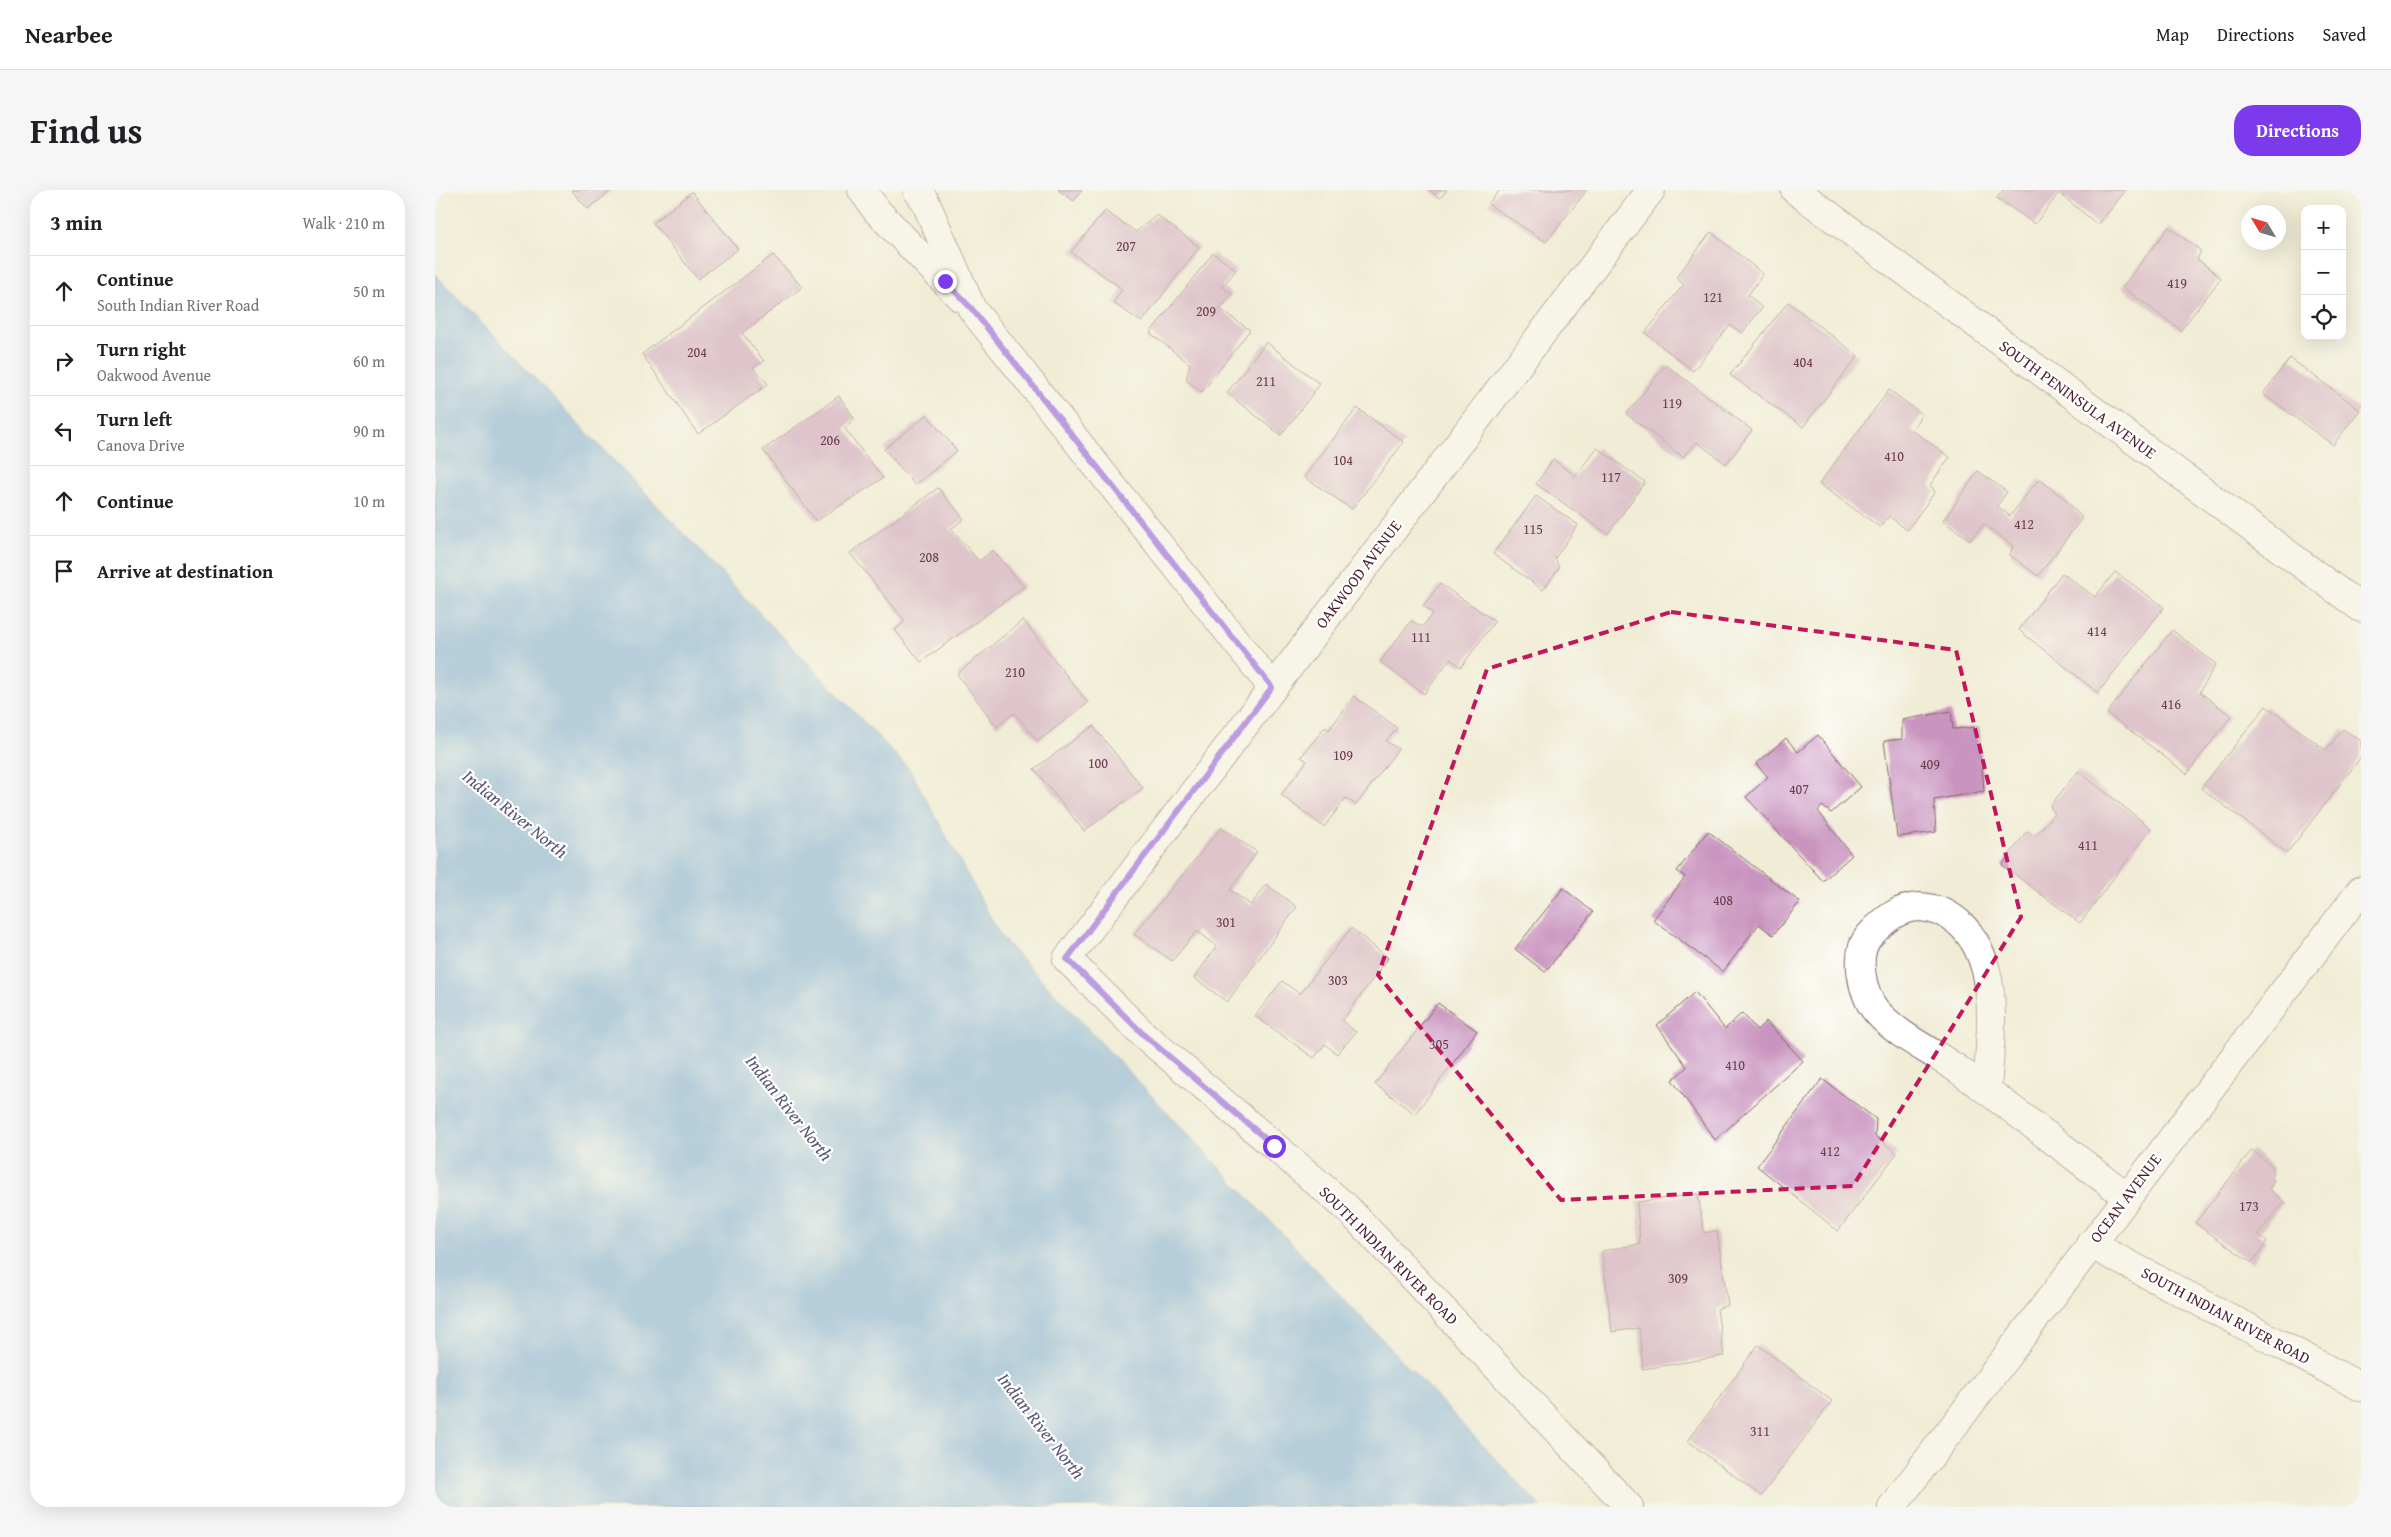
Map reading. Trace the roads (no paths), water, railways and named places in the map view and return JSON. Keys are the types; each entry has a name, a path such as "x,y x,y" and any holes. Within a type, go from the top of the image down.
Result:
{"street":[{"path":"862,190 877,211 972,309 1272,687"},
{"path":"917,190 925,201 972,309"},
{"name":"OAKWOOD AVENUE","path":"1067,959 1651,190"},
{"name":"SOUTH PENINSULA AVENUE","path":"1795,190 2361,608"},
{"name":"OCEAN AVENUE","path":"1892,1507 2090,1244 2361,890"},
{"path":"1987,1090 1991,1003 1978,947 1969,932 1953,918 1932,908 1908,907 1884,920 1867,938 1860,962 1864,988 1876,1012 1905,1035 1987,1090 2127,1196"},
{"name":"SOUTH INDIAN RIVER ROAD","path":"1067,959 1144,1035 1347,1208 1629,1507"},
{"name":"SOUTH INDIAN RIVER ROAD","path":"2090,1244 2361,1386"}],"water":[{"name":"Indian River North","path":"435,274 910,770 1002,938 1541,1507 435,1507"}]}
